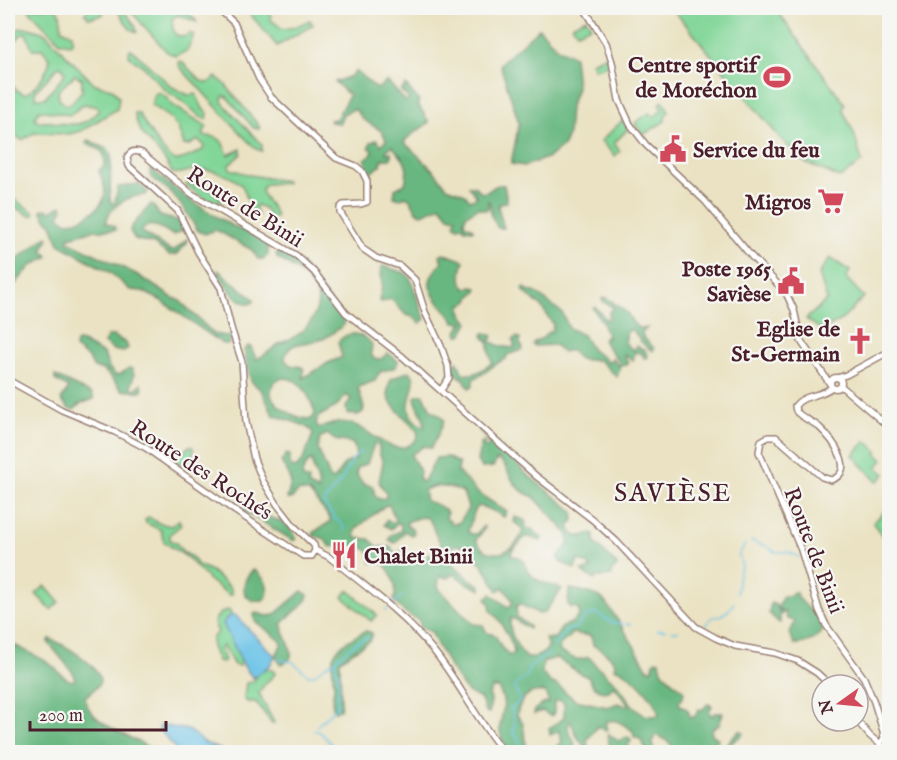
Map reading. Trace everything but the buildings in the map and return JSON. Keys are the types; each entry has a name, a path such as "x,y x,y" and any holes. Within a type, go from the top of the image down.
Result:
{"street":[{"path":"218,8 234,23 259,79 271,97 338,159 356,166 364,174 368,188 367,202 343,205 340,208 341,214 363,249 376,258 400,266 415,280 425,312 448,366 449,378 441,390"},
{"path":"584,8 606,43 619,100 630,124 641,139 702,198 786,293 794,310 800,337 824,372 890,428"},
{"name":"Route de Binii","path":"504,753 487,732 450,673 430,647 406,621 329,556 314,553 314,545 276,504 254,459 246,422 242,362 223,292 198,252 178,211 132,169 127,161 129,154 135,151 142,153 192,194 295,254 314,272 346,313 403,357 536,476 616,541 696,627 735,646 775,653 798,661 817,673"},
{"path":"836,382 890,351"},
{"name":"Route des Rochés","path":"8,380 62,410 120,434 150,451 299,554 305,557 314,553"},
{"name":"Route de Binii","path":"836,382 825,392 799,400 795,406 798,413 819,428 835,446 843,465 843,471 839,476 831,480 822,477 785,443 772,436 761,441 759,455 801,550 819,610 826,625 869,688 884,731 884,738 880,744"},
{"path":"869,733 890,752"}],"green space":[{"path":"27,8 56,8 60,14 62,29 72,34 73,41 70,44 60,42"},
{"path":"88,8 103,8 104,12 102,15 89,18 85,14"},
{"path":"116,8 122,8 135,25 137,32 130,29"},
{"path":"128,8 166,8 192,16 197,22 178,15 172,19 176,35 184,37 190,33 194,35 187,51 176,56 167,52"},
{"path":"245,8 265,8 270,12 271,20 283,29 295,27 310,20 313,25 277,46"},
{"name":"Centre sportif de Moréchon","path":"672,8 775,8 845,104 843,110 854,133 862,162 840,178 804,162 779,137"},
{"path":"586,18 591,26 577,32 572,25"},
{"path":"29,28 45,33 93,83 114,90 119,98 117,109 81,131 69,134 34,133 22,140 8,131 8,124 14,119 8,113 8,78 15,89 24,94 40,80 50,59 42,49 32,49 26,33 8,48 8,40 15,31","holes":["61,66 65,72 63,77 45,98 36,98 35,92","75,75 82,79 82,91 71,103 66,105 59,99 58,91","84,104 97,107 99,110 85,122 78,124 39,122 35,118 39,110 70,115"]},
{"path":"539,28 558,49 574,56 577,88 570,106 568,135 564,145 549,157 525,166 511,164 519,123 500,64"},
{"path":"131,49 172,87 188,95 196,94 203,109 208,113 207,119 202,118 165,90 144,67 129,56"},
{"path":"606,56 609,65 594,69 591,62"},
{"path":"181,61 201,81 208,83 216,77 224,83 259,126 259,129 254,128 226,96 223,96 222,102 262,145 262,151 256,149 242,135 180,67 178,62"},
{"path":"356,71 377,89 387,81 406,102 409,99 401,91 406,85 419,101 417,103 429,122 404,142 447,187 465,194 470,200 477,197 469,186 474,186 482,193 498,185 504,185 507,202 499,204 498,207 504,228 498,228 491,215 488,201 486,210 478,208 466,215 465,225 472,227 473,230 455,225 456,218 449,216 441,206 422,214 417,212 406,196 400,199 394,197 395,189 405,184 407,171 403,159 392,146 386,151 386,153 391,152 390,159 382,159 381,165 367,174 365,159 373,152 369,147 371,142 377,140 381,145 386,140 383,133 364,120 354,109 343,114 340,123 330,122 336,119 349,95 335,82 351,76"},
{"path":"159,92 172,105 205,125 207,127 204,136 218,138 228,155 241,149 241,154 229,165 230,169 287,182 266,184 261,190 276,217 272,219 264,208 257,205 255,207 258,215 254,216 242,186 226,176 213,171 200,170 172,173 163,157 140,130 135,113 139,114 166,154 175,160 186,158 203,150 204,145 198,140 188,146 184,145 178,128 171,119 151,105 155,94"},
{"path":"663,101 669,111 665,116 665,121 643,135 635,123 649,113 654,117 662,110 659,104"},
{"path":"623,120 628,129 614,143 620,151 615,156 601,141"},
{"path":"89,140 111,153 110,200 112,204 115,202 118,187 139,184 148,192 115,206 106,223 114,226 116,230 95,230 69,237 68,241 136,274 179,300 214,334 231,337 230,344 223,344 160,300 142,291 130,290 111,273 59,244 52,224 41,210 52,211 62,205 63,209 59,215 63,220 76,221 90,214 104,198 104,187 99,170 104,167 104,157 99,149 87,144"},
{"path":"150,169 209,212 268,243 268,255 263,259 258,259 252,250 222,233 215,230 205,234 198,231 176,198 152,179"},
{"path":"188,183 213,191 222,204 200,195 186,185"},
{"path":"8,195 34,215 30,216 8,203"},
{"path":"151,204 160,216 179,221 183,227 182,231 173,235 151,225 143,228 142,232 171,251 187,239 187,243 176,255 169,255 154,244 135,239 130,231"},
{"path":"47,236 49,238 42,250 48,256 47,258 32,265 8,292 8,264"},
{"path":"279,252 295,259 303,266 344,320 344,325 323,339 299,344 286,353 285,360 290,365 302,367 303,378 342,357 338,342 351,334 364,337 372,344 371,354 374,359 381,359 388,353 398,361 396,367 380,372 375,381 358,387 363,412 358,415 347,414 346,406 351,399 346,395 336,407 318,417 316,424 320,428 336,423 348,423 389,445 404,447 411,444 418,433 391,403 388,396 391,379 409,371 414,383 409,405 414,420 424,427 424,419 415,397 424,395 431,410 444,420 431,448 424,446 411,455 420,471 421,482 424,481 436,458 448,457 459,464 458,472 478,493 507,512 504,517 479,506 475,510 468,531 476,534 484,526 485,528 476,540 488,552 503,552 516,544 523,529 514,522 515,517 524,520 525,528 532,529 542,538 541,541 526,536 511,552 512,556 517,556 522,560 534,578 562,589 544,613 539,614 520,604 516,606 517,617 529,626 529,629 511,618 512,634 527,658 542,654 548,647 545,639 555,638 562,627 579,616 579,610 575,607 571,608 568,604 569,589 600,597 632,642 647,668 652,670 655,660 660,661 665,675 684,691 679,702 688,710 690,717 696,716 699,709 702,710 708,704 712,706 709,712 712,716 715,713 723,713 719,725 713,728 711,733 718,739 716,743 720,746 726,745 739,731 742,731 743,734 729,745 725,752 672,752 671,744 658,735 652,742 654,752 648,752 640,739 634,737 633,731 613,720 605,723 606,731 598,726 587,740 593,752 588,752 569,722 568,729 575,744 572,752 551,752 562,742 559,731 550,735 549,728 564,718 564,703 559,700 554,702 554,714 550,716 542,711 534,714 535,709 549,703 545,692 539,691 526,696 520,704 517,715 523,724 527,752 510,752 501,734 500,725 504,706 498,688 492,688 489,694 491,700 489,713 485,711 481,699 468,692 460,681 432,632 421,628 419,620 405,613 396,604 393,578 384,564 379,560 371,563 370,553 366,549 355,546 352,551 343,545 331,547 323,538 313,536 314,532 330,522 330,518 309,492 299,491 291,499 287,499 291,483 281,462 286,454 290,455 290,465 293,468 297,467 303,460 313,434 312,431 303,425 273,415 262,391 251,381 244,350 248,346 251,347 256,359 262,357 304,330 313,318 317,307 314,288 299,272 277,258 276,254","holes":["283,378 295,381 308,395 315,413 312,419 294,415 282,409 273,400 271,389 275,381","327,434 335,440 352,443 356,459 344,464 335,479 331,480 318,449 320,438","374,444 379,445 379,453 383,462 379,482 387,494 385,498 379,499 375,496 373,486 363,484 356,473 358,467 367,464","309,461 312,461 318,491 308,485 309,480 303,478 302,473","435,486 453,488 463,492 468,508 460,522 453,524 446,518 447,512 444,509 426,501 424,490","386,505 390,506 395,520 393,523 386,520 384,525 391,529 397,523 401,524 401,531 391,535 389,540 395,543 405,531 411,535 414,533 413,529 406,525 407,522 424,517 431,522 441,543 434,556 427,555 423,563 412,562 408,560 410,555 403,550 395,554 391,547 378,547 369,539 356,538 355,533 358,527","462,546 482,564 498,591 503,587 513,601 508,607 491,594 486,598 491,611 512,643 514,653 510,656 502,648 495,635 487,633 483,625 473,624 439,589 440,576 447,578 454,574 481,590 481,586 446,558 453,547","571,633 591,636 593,645 613,660 614,668 626,673 646,692 655,704 659,715 645,715 639,711 615,682 589,657 572,658 561,653 560,645 570,637","556,658 588,677 593,686 603,692 615,687 628,704 626,706 618,703 608,707 575,700 550,682 542,673 543,662"]},
{"path":"443,253 464,261 461,272 463,286 466,289 477,288 469,301 461,305 462,315 469,322 462,335 458,335 457,332 462,323 455,322 437,301 430,287 430,280 434,272 442,263 440,255"},
{"path":"830,258 850,271 846,278 864,297 844,318 823,331 806,319 827,300 819,274"},
{"path":"383,266 405,273 410,278 425,319 420,323 406,315 391,299 379,301"},
{"path":"218,270 254,299 254,302 249,304 234,295 218,274"},
{"path":"525,288 530,292 535,292 562,313 569,328 583,335 592,350 608,363 613,358 618,366 620,364 604,343 603,339 605,336 608,338 608,335 593,308 595,307 607,320 609,318 609,311 613,307 603,302 604,297 627,313 637,327 647,328 642,333 643,337 654,348 653,351 641,342 633,330 627,331 625,343 633,350 637,346 645,350 648,357 645,358 641,353 635,352 633,360 624,355 628,364 621,366 617,377 599,360 580,359 572,350 562,352 555,345 535,346 534,342 552,331 553,324 541,306 523,291 522,289"},
{"path":"484,333 493,337 490,340 493,342 506,347 515,347 513,340 516,337 520,338 523,348 507,355 506,359 473,379 473,386 469,388 464,379 454,373 453,366 457,361 463,374 471,374 492,363 489,343 483,336"},
{"path":"108,336 114,336 126,343 128,348 123,352 113,350 104,343"},
{"path":"80,341 104,354 109,368 115,375 129,368 132,369 134,374 131,387 134,390 141,384 143,388 140,392 122,390 104,370 94,368 88,358 75,348 76,343"},
{"path":"55,376 92,394 94,399 80,404 74,410 69,409 61,400 69,388 55,380"},
{"path":"478,428 487,439 499,445 524,472 573,511 574,520 569,526 573,534 579,536 594,534 595,543 616,564 617,567 612,570 612,576 597,576 595,580 582,571 591,569 588,564 578,560 575,569 560,562 558,557 568,544 568,534 534,497 518,488 504,464 497,459 493,467 482,468 477,461 481,442 485,442 483,446 485,448 490,445"},
{"path":"151,431 159,447 183,453 191,446 194,449 190,460 180,464 134,436 135,433 144,435"},
{"path":"866,441 878,451 876,453 883,460 877,467 885,474 877,482 853,455"},
{"path":"233,500 249,511 284,523 294,533 296,540 292,540 231,503"},
{"path":"884,512 889,517 889,538 886,541 873,523"},
{"path":"149,517 158,523 171,526 179,520 181,525 170,534 170,540 192,557 198,565 211,571 231,589 232,595 209,580 187,557 164,542 161,530 146,523 145,520"},
{"path":"254,570 267,584 267,596 263,600 253,601 245,595 245,581"},
{"path":"45,586 59,602 51,610 36,594"},
{"path":"348,590 377,615 371,621 343,597"},
{"path":"302,591 308,595 307,600 282,625 291,654 287,662 280,664 276,656 281,641 255,621 254,614 274,615"},
{"path":"796,593 803,604 821,620 822,632 813,640 802,644 794,644 790,633 795,621 787,619 785,612 780,615 780,623 769,613 771,603 776,605 780,613 782,611 779,610 779,605 783,596 790,596"},
{"path":"230,610 231,615 225,620 241,661 239,666 234,665 223,646 220,649 225,660 218,661 212,647 212,638 218,632 215,620 222,612"},
{"path":"366,631 372,633 371,640 340,660 341,704 340,710 335,711 332,702 333,658 342,645"},
{"path":"50,639 80,656 94,668 100,681 85,698 95,716 114,730 155,752 8,752 8,642 43,660 73,681 74,674 48,642"},
{"path":"266,668 274,671 275,674 259,693 274,723 272,724 256,702 247,702 244,698 246,683 253,682 258,673"},
{"path":"609,734 618,741 630,738 629,752 610,752"}],"water":[{"path":"231,615 235,615 275,656 270,665 253,678 245,668 223,624"},
{"path":"160,725 188,730 205,743 227,752 178,752 159,729"}],"waterway":[{"path":"344,531 344,527 334,519 323,503 361,451"},
{"path":"751,541 775,552 788,552 799,557"},
{"path":"737,593 738,576 742,566 739,555 745,544"},
{"path":"380,593 384,598"},
{"path":"391,605 402,597"},
{"path":"704,626 713,617 728,611 734,603"},
{"path":"554,646 566,631 577,627 586,616 596,613 611,622 622,624"},
{"path":"626,624 631,624"},
{"path":"657,630 665,630"},
{"path":"672,631 678,631"},
{"path":"317,726 337,706 339,679 336,659 357,642 368,637"},
{"path":"517,752 520,744 513,732 514,719 510,709 520,700 514,686 526,677 530,667 549,653"},
{"path":"279,660 293,662 308,675 313,675 335,660"},
{"path":"313,730 320,732 338,752"}],"place":[{"name":"Centre sportif de Moréchon","path":"777,77"},
{"name":"Service du feu","path":"673,149"},
{"name":"Migros","path":"831,201"},
{"name":"Poste 1965 Savièse","path":"791,281"},
{"name":"Eglise de St-Germain","path":"860,341"},
{"name":"Chalet Binii","path":"344,555"}],"district":[{"name":"SAVIÈSE","path":"673,492"}]}
